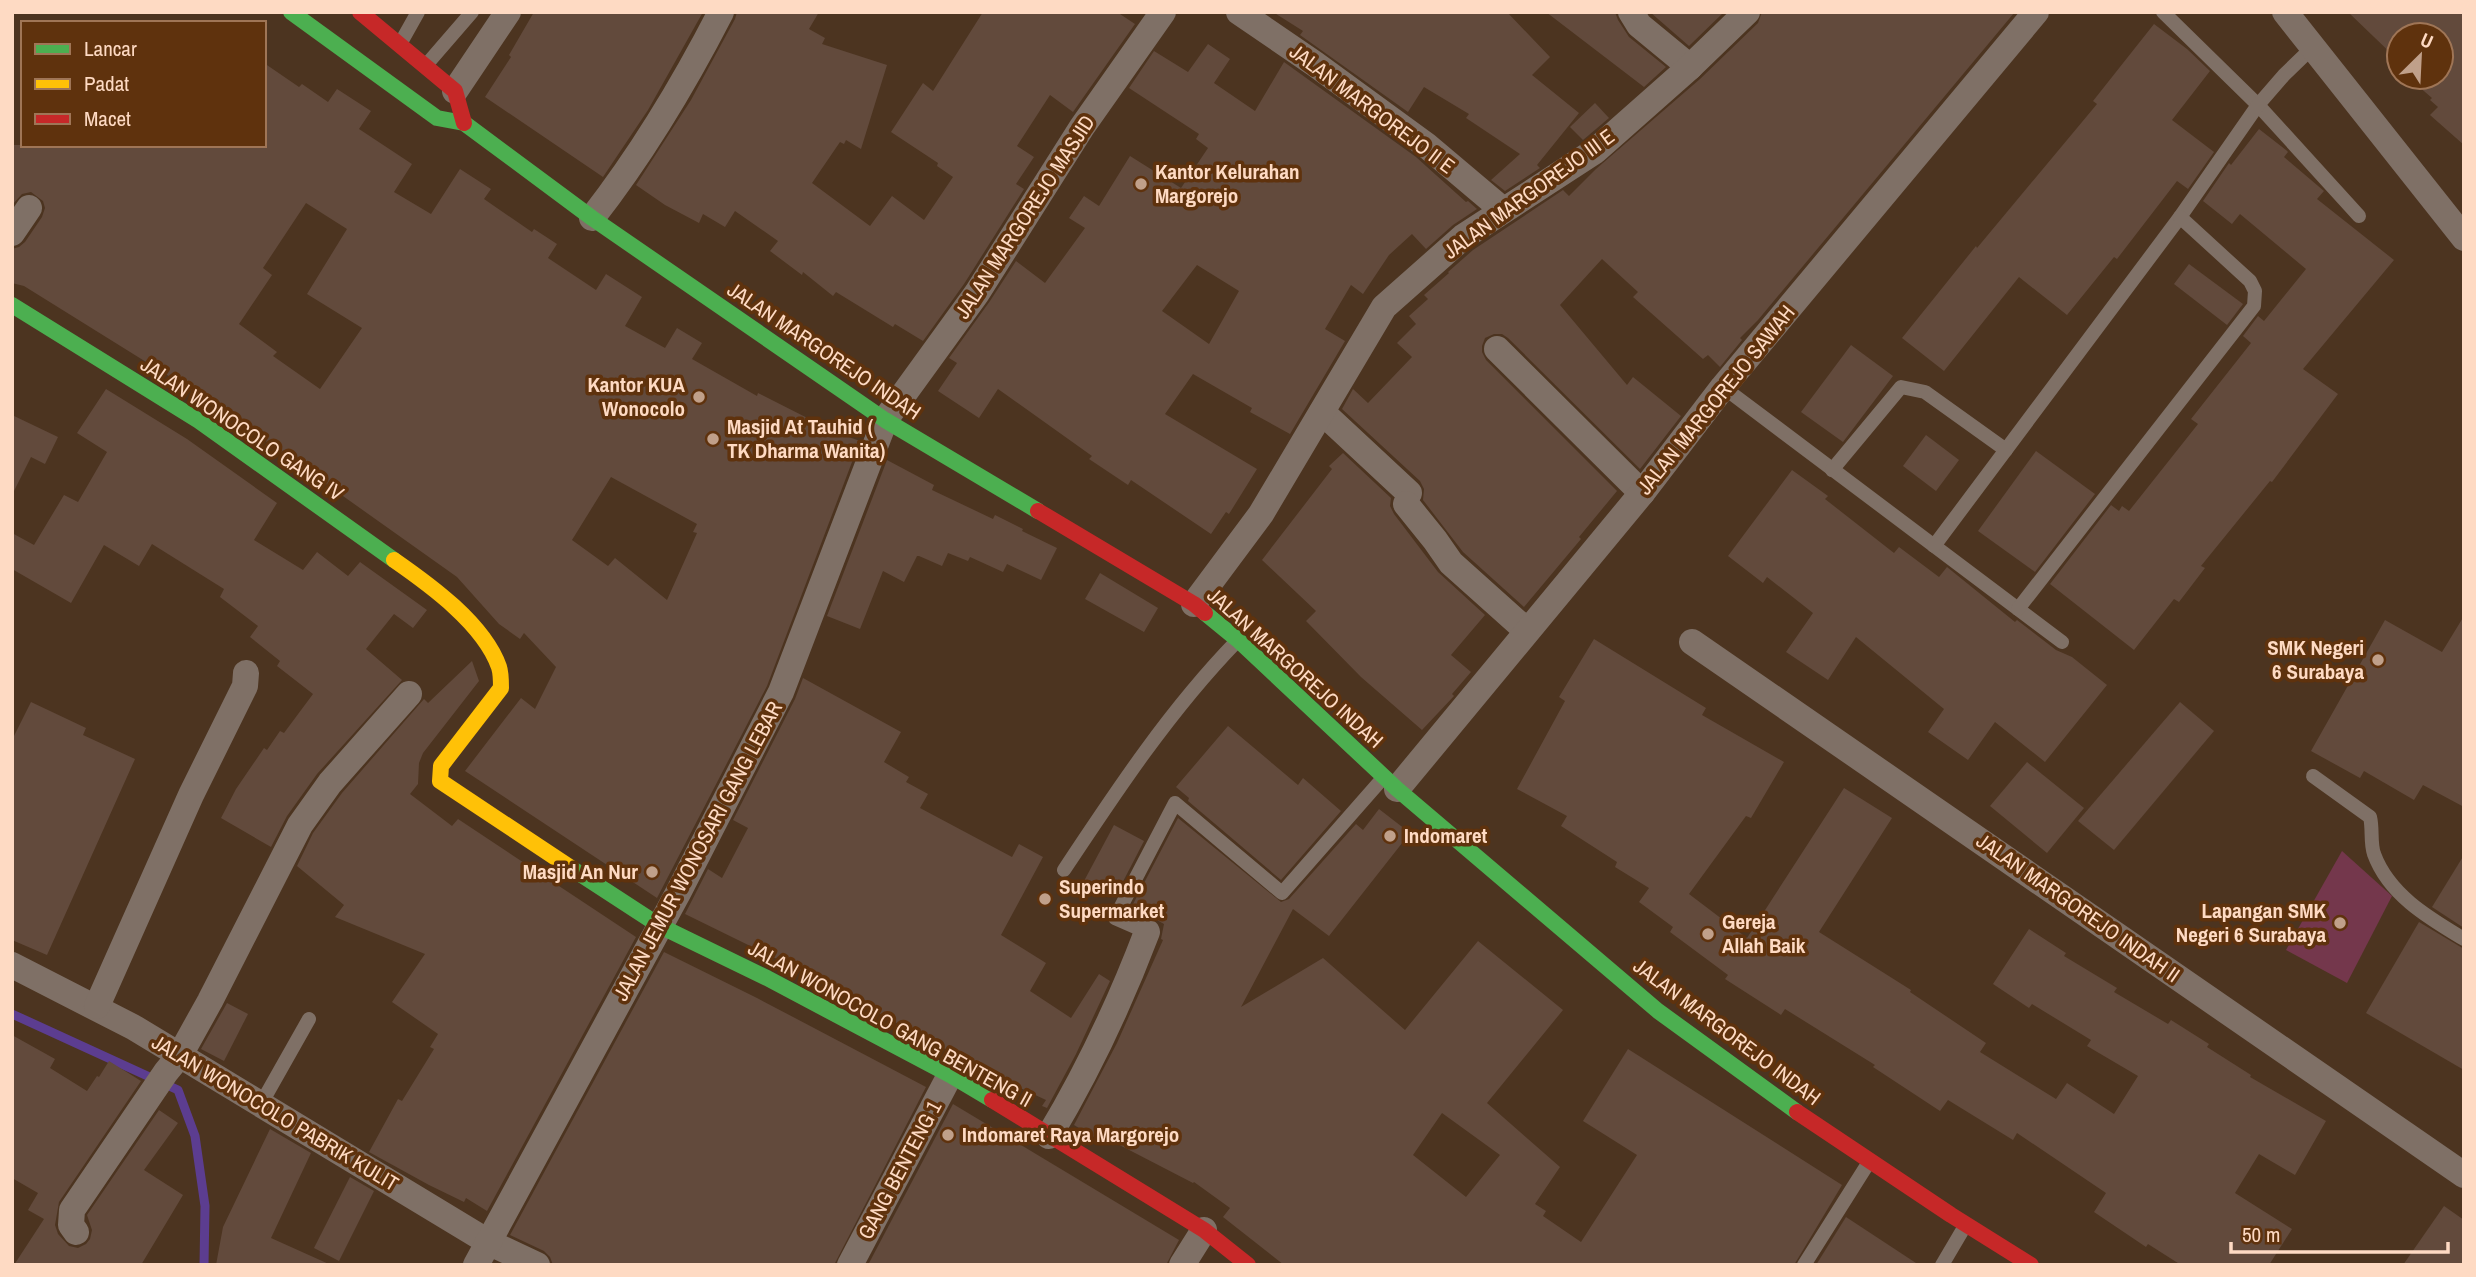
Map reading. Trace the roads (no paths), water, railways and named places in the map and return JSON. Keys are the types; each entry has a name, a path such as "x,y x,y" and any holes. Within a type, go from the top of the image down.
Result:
{"main road":[{"name":"JALAN MARGOREJO INDAH","path":"291,12 437,118 464,123 592,218 885,420 1194,604 1237,640 1390,783 1658,1011 1802,1116 2031,1265"},
{"path":"360,12 455,91 464,123"},
{"name":"JALAN WONOCOLO GANG IV","path":"12,305 199,421 443,595 490,647 500,670 501,688 442,766 439,771 440,781 660,926"},
{"name":"JALAN WONOCOLO GANG BENTENG II","path":"660,926 767,978 950,1075 1204,1230 1248,1265"}],"street":[{"path":"455,91 508,12"},
{"path":"592,218 661,118 721,12"},
{"name":"JALAN MARGOREJO II E","path":"1239,12 1426,145 1503,210"},
{"path":"1631,12 1639,25 1690,67"},
{"name":"JALAN MARGOREJO III E","path":"1194,604 1262,514 1384,306 1463,237 1594,152 1747,12"},
{"name":"JALAN MARGOREJO SAWAH","path":"1390,783 1527,631 1642,493 1723,387 2036,12"},
{"path":"2285,12 2464,238"},
{"name":"JALAN MARGOREJO MASJID","path":"885,420 977,293 1082,127 1158,14"},
{"path":"12,233 29,208"},
{"path":"1497,349 1642,493"},
{"path":"1322,412 1407,499 1451,564 1527,631"},
{"name":"JALAN JEMUR WONOSARI GANG LEBAR","path":"476,1265 660,926 781,692 885,420"},
{"name":"JALAN MARGOREJO INDAH II","path":"1692,642 2464,1175"},
{"path":"97,1006 191,795 245,686 246,673"},
{"path":"76,1231 71,1224 71,1218 78,1200 173,1063 210,1001 300,825 330,783 409,694"},
{"path":"1049,1136 1073,1096 1124,992 1147,932"},
{"name":"JALAN WONOCOLO PABRIK KULIT","path":"12,965 97,1006 173,1063 261,1104 490,1242 537,1265"},
{"name":"GANG BENTENG 1","path":"850,1265 950,1075"},
{"path":"1182,1265 1204,1230"}],"lane":[{"path":"400,44 418,12"},
{"path":"426,66 472,12"},
{"path":"2164,12 2258,105 2359,216"},
{"path":"1934,546 2180,217 2258,105 2314,46"},
{"path":"2018,610 2254,306 2255,291 2250,281 2180,217"},
{"path":"1723,387 2062,642"},
{"path":"1832,470 1901,387 1926,392 2006,450"},
{"path":"1065,870 1124,779 1206,673 1237,640"},
{"path":"2313,776 2370,817 2374,853 2401,896 2464,939"},
{"path":"1147,932 1115,918 1175,803 1282,893 1390,783"},
{"path":"261,1104 309,1019"},
{"path":"1804,1265 1869,1160"},
{"path":"1942,1265 1966,1224"}],"waterway":[{"path":"12,1014 178,1090 195,1136 205,1206 204,1265"}],"place":[{"name":"Kantor Kelurahan Margorejo","path":"1141,184"},
{"name":"Kantor KUA Wonocolo","path":"699,397"},
{"name":"Masjid At Tauhid ( TK Dharma Wanita)","path":"713,439"},
{"name":"SMK Negeri 6 Surabaya","path":"2378,660"},
{"name":"Indomaret","path":"1390,836"},
{"name":"Masjid An Nur","path":"652,872"},
{"name":"Superindo Supermarket","path":"1045,899"},
{"name":"Lapangan SMK Negeri 6 Surabaya","path":"2340,923"},
{"name":"Gereja Allah Baik","path":"1708,934"},
{"name":"Indomaret Raya Margorejo","path":"948,1135"}]}
